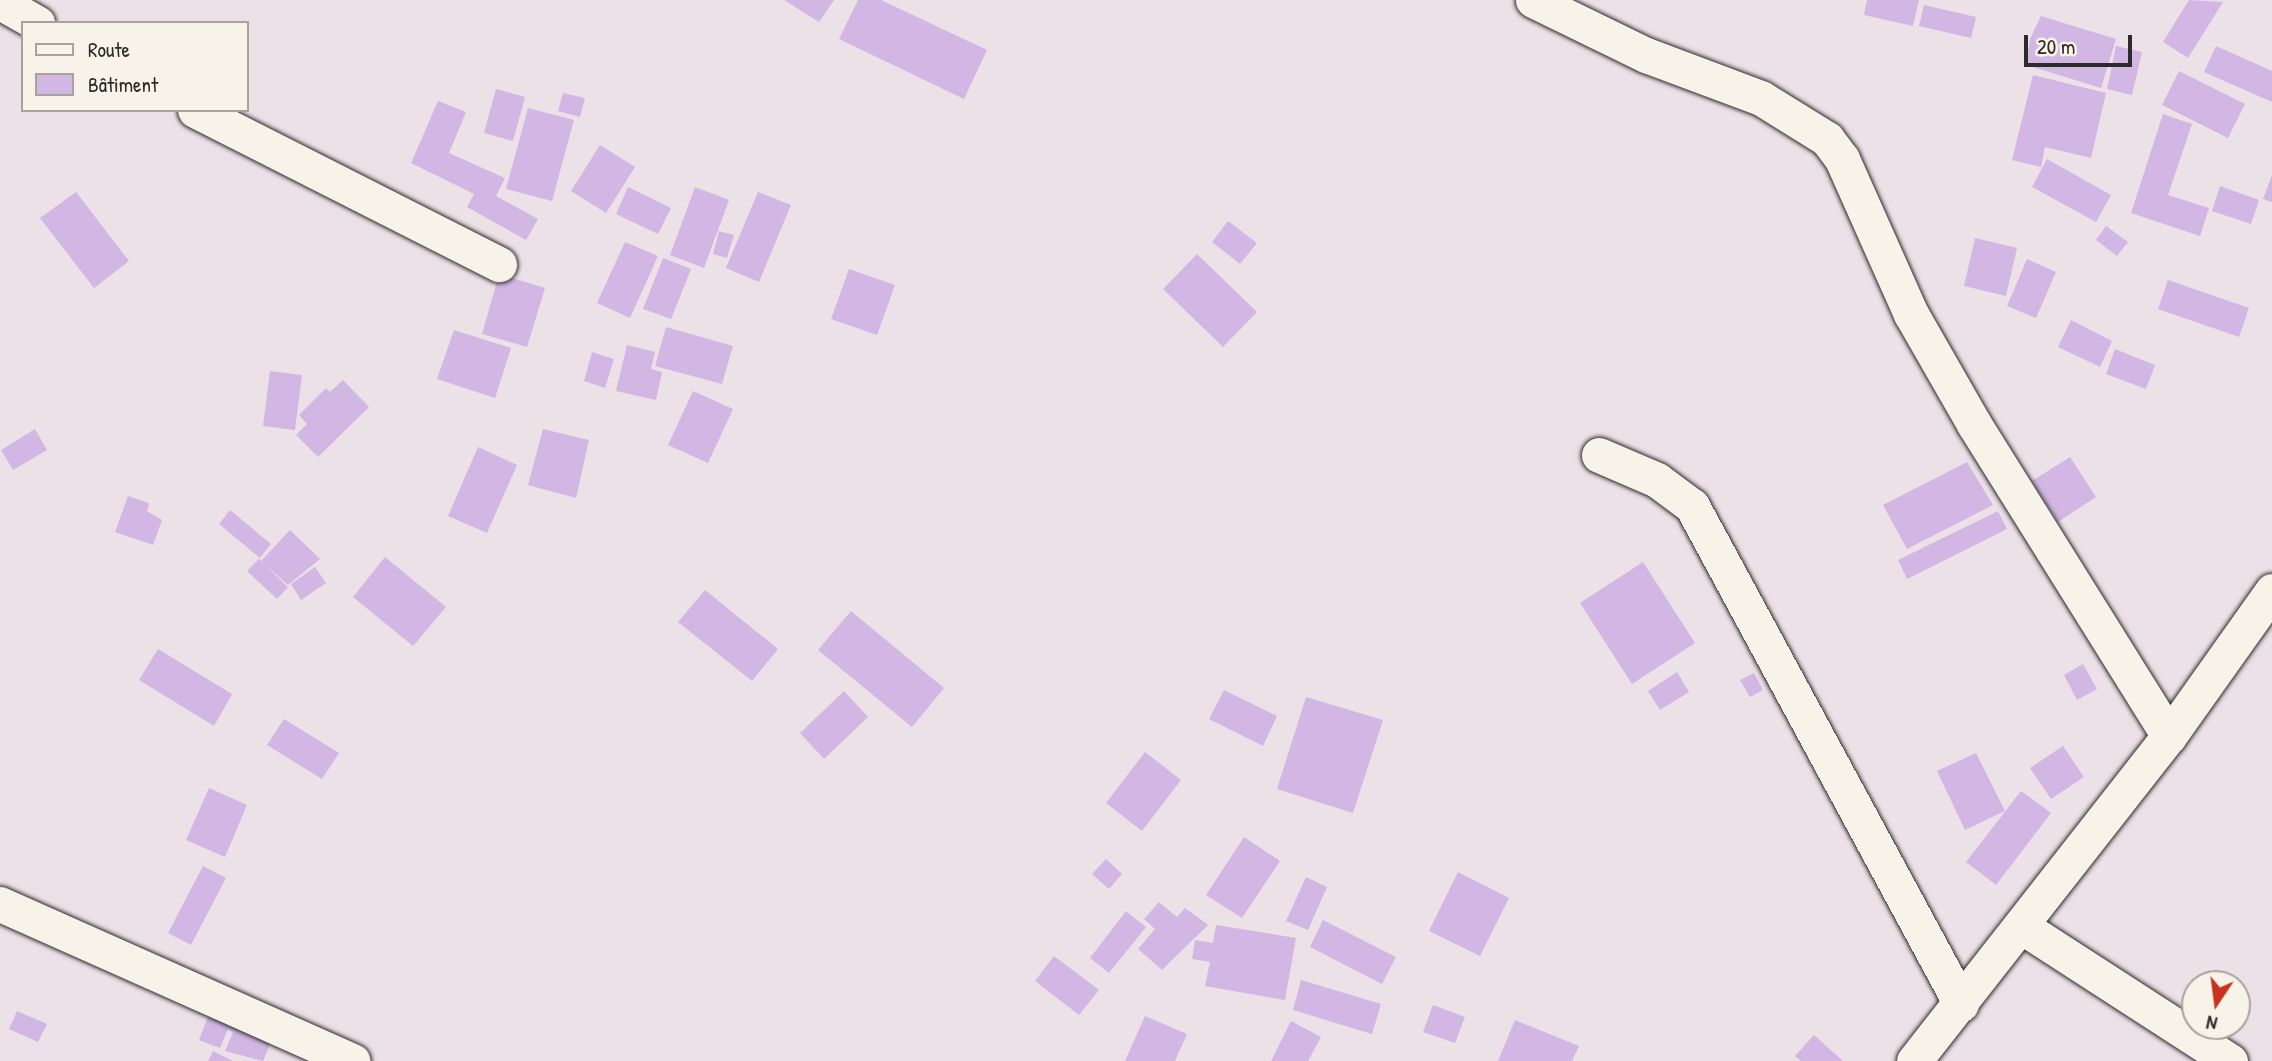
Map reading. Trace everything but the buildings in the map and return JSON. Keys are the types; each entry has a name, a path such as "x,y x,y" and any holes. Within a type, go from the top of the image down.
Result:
{"street":[{"path":"1533,0 1646,55 1761,98 1827,139 1842,159 1912,314 1967,413 2169,736"},
{"path":"0,2 33,21"},
{"path":"199,112 499,264"},
{"path":"1599,455 1657,480 1692,506 1961,1004"},
{"path":"1914,1061 2169,736 2272,591"},
{"path":"0,904 353,1061"},
{"path":"2021,926 2230,1061"}]}
